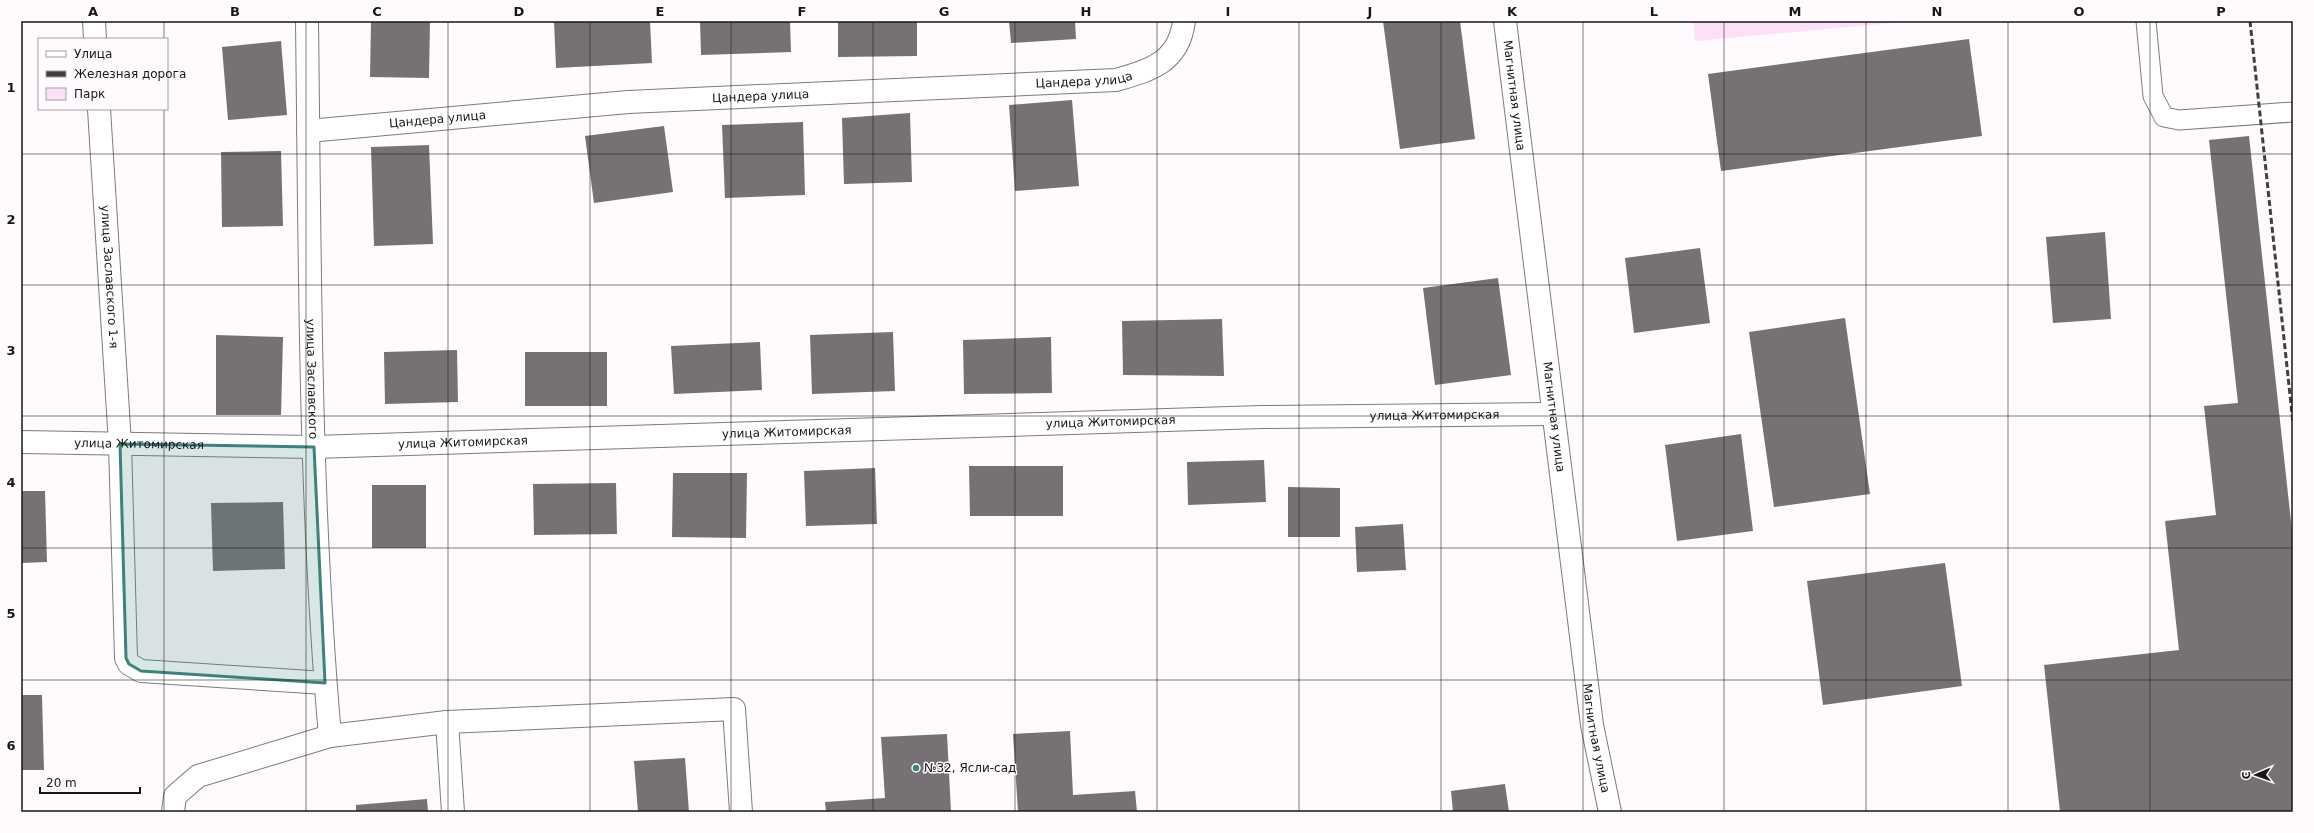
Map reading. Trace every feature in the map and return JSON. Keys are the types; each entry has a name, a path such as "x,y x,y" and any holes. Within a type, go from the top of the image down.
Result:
{"street":[{"path":"94,21 95,38"},
{"name":"улица Заславского","path":"307,21 314,447 325,683 330,736"},
{"name":"Цандера улица","path":"308,132 628,102 1116,80 1160,65 1182,39 1184,21"},
{"name":"Магнитная улица","path":"1505,21 1552,414 1592,725 1610,812"},
{"name":"улица Заславского 1-я","path":"99,110 120,444 126,658 129,664 141,671 325,683"},
{"name":"улица Житомирская","path":"21,442 314,447 1254,418 1552,414"},
{"path":"172,812 175,796 198,776 330,736 447,722 734,709 741,812"},
{"path":"447,722 453,812"}],"lane":[{"path":"2146,21 2153,96 2164,117 2179,120 2293,112"}],"highlighted area":[{"path":"120,444 314,447 325,683 141,671 129,664 126,658"}],"green space":[{"path":"1693,21 1914,21 1695,41"}],"building":[{"path":"371,21 430,21 429,78 370,77"},
{"path":"554,21 650,21 652,63 556,68"},
{"path":"700,21 790,21 791,52 701,55"},
{"path":"838,21 917,21 917,56 838,57"},
{"path":"1009,21 1075,21 1076,39 1011,43"},
{"path":"1383,21 1460,21 1475,139 1400,149"},
{"path":"1969,39 1982,136 1721,171 1708,74"},
{"path":"281,41 287,115 228,120 222,47"},
{"path":"1072,100 1079,186 1015,191 1009,105"},
{"path":"910,113 912,182 844,184 842,118"},
{"path":"803,122 805,195 725,198 722,125"},
{"path":"664,126 673,192 594,203 585,136"},
{"path":"2249,136 2293,540 2293,812 2060,812 2044,665 2179,650 2165,521 2216,515 2204,406 2238,403 2209,140"},
{"path":"429,145 433,244 374,246 371,147"},
{"path":"281,151 283,226 222,227 221,152"},
{"path":"2105,232 2111,319 2053,323 2046,237"},
{"path":"1700,248 1710,323 1634,333 1625,258"},
{"path":"1498,278 1511,375 1435,385 1423,288"},
{"path":"1845,318 1870,494 1774,507 1749,332"},
{"path":"1222,319 1224,376 1123,375 1122,321"},
{"path":"893,332 895,391 812,394 810,335"},
{"path":"216,335 283,337 281,415 216,415"},
{"path":"1051,337 1052,393 964,394 963,340"},
{"path":"760,342 762,390 674,394 671,346"},
{"path":"457,350 458,402 385,404 384,352"},
{"path":"525,352 607,352 607,406 525,406"},
{"path":"1741,434 1753,531 1677,541 1665,445"},
{"path":"1264,460 1266,502 1188,505 1187,462"},
{"path":"969,466 1063,466 1063,516 970,516"},
{"path":"875,468 877,524 806,526 804,471"},
{"path":"673,473 747,473 746,538 672,537"},
{"path":"616,483 617,534 534,535 533,484"},
{"path":"372,485 426,485 426,548 372,548"},
{"path":"1288,487 1340,488 1340,537 1288,537"},
{"path":"21,491 45,491 47,562 21,563"},
{"path":"283,502 285,569 213,571 211,503"},
{"path":"1403,524 1406,570 1357,572 1355,527"},
{"path":"1945,563 1962,686 1823,705 1807,581"},
{"path":"21,695 42,695 44,770 21,770"},
{"name":"№32, Ясли-сад","path":"1070,731 1073,795 1135,791 1137,812 1018,812 1013,734"},
{"name":"№32, Ясли-сад","path":"947,734 951,812 826,812 825,802 885,798 881,737"},
{"path":"685,758 689,812 638,812 634,761"},
{"path":"1505,784 1509,812 1453,812 1451,791"},
{"path":"427,799 428,812 356,812 356,805"}],"railway":[{"path":"2250,21 2293,423"}],"place":[{"name":"№32, Ясли-сад","path":"916,768"}]}
